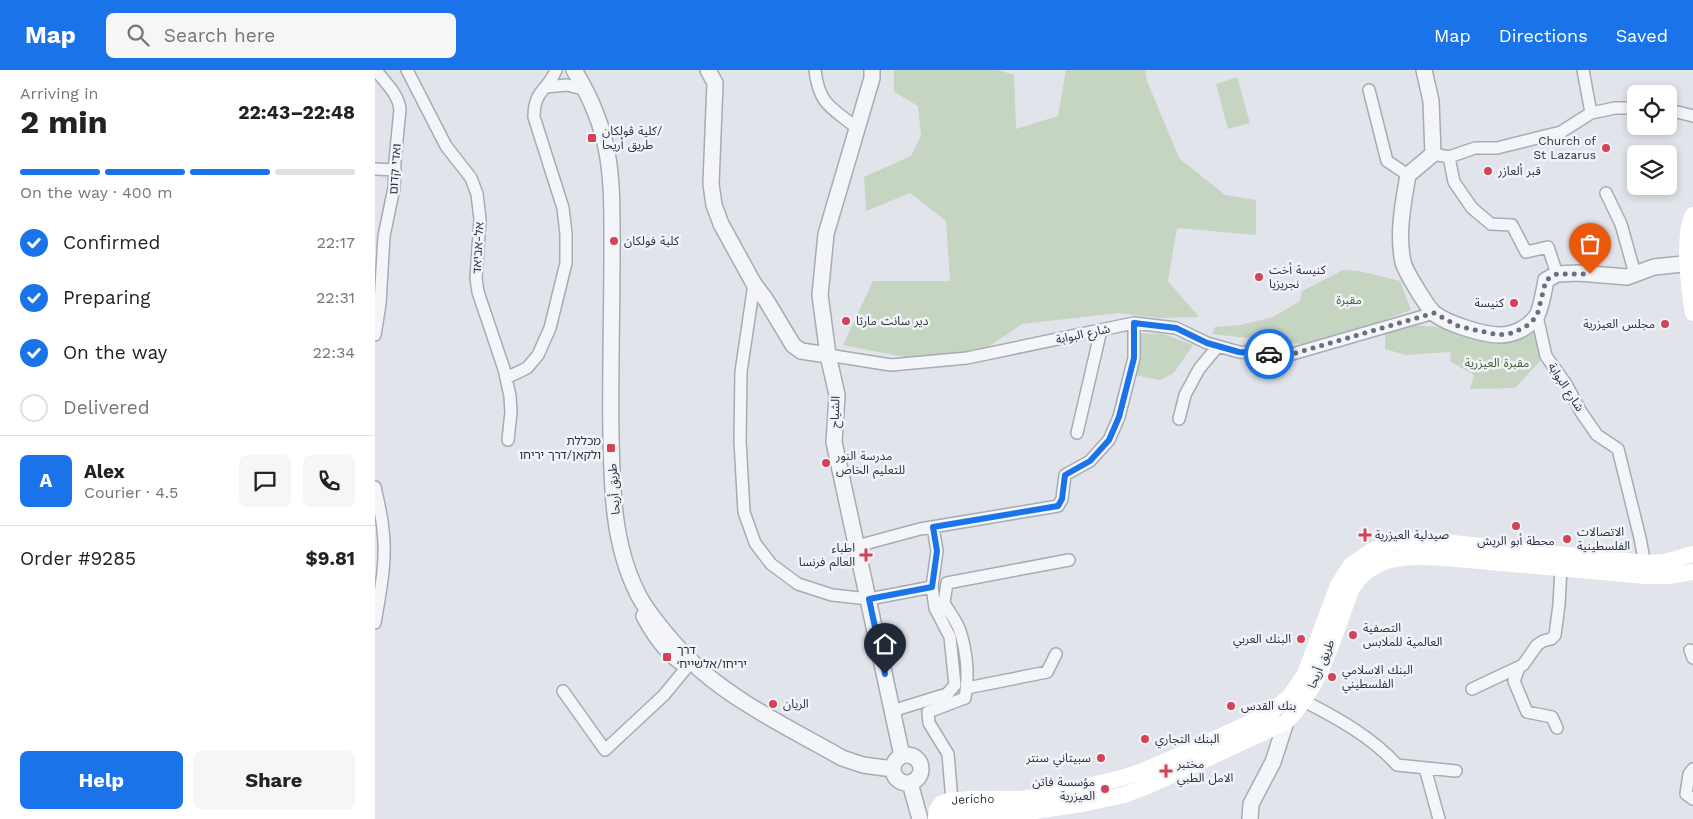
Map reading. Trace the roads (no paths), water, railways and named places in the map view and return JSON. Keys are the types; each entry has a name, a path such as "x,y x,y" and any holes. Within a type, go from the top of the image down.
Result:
{"main road":[{"path":"1693,215 1687,240 1691,263 1693,313"},
{"name":"طريق أريحا","path":"1258,728 1269,714 1290,696 1305,674 1338,586 1351,564 1371,551 1392,543 1413,541 1452,543 1646,570 1669,576 1693,572"},
{"name":"طريق أريحا","path":"937,819 946,813 1021,806 1082,804 1124,795 1151,785 1258,728 1286,722 1304,701 1318,677 1351,590 1357,580 1369,569 1386,561 1414,556 1561,568 1646,570 1693,554"},
{"name":"Jericho","path":"937,819 937,810 942,803 952,801 970,799 1021,806"}],"street":[{"name":"ואדי קדום","path":"375,335 380,304 384,236 395,188 400,110 395,93 376,70"},
{"name":"אל-אביאד","path":"407,70 446,146 471,178 477,194 480,219 476,278 478,292 506,378 511,412 508,440"},
{"path":"506,378 527,368 538,355 550,328 566,263 566,234 563,208 533,117 533,104 556,70"},
{"name":"طريق أريحا","path":"574,70 587,90 604,134 612,179 612,470 615,516 623,555 636,591 650,612 687,658 722,687 842,758 863,765 893,769"},
{"path":"708,70 715,83 711,166 714,205 721,224 754,284 793,345 801,351 828,355"},
{"path":"815,70 820,94 828,106 857,129"},
{"name":"الشياح","path":"872,70 872,78 826,234 820,295 828,355 837,395 834,442 902,756"},
{"path":"1424,70 1431,101 1433,154"},
{"path":"1583,70 1591,113"},
{"path":"545,87 567,84 587,90"},
{"path":"1369,90 1387,162 1408,175"},
{"path":"1433,154 1449,157 1475,148 1497,148 1561,132 1591,113 1615,108 1627,108"},
{"path":"1677,112 1693,116"},
{"path":"1433,154 1408,175 1400,235 1403,264 1414,286 1434,313 1458,326 1498,335 1513,333 1528,325 1537,316 1546,280 1557,274 1578,273 1627,276 1655,267 1691,263"},
{"path":"1449,157 1454,182 1472,208 1491,224 1512,225 1526,252 1548,248 1557,274"},
{"path":"375,169 395,170"},
{"path":"1606,193 1621,224 1635,274"},
{"path":"754,284 741,372 740,441 745,512 755,543 771,564 798,584 832,595 869,599 932,587"},
{"name":"شارع البوابة","path":"828,355 891,365 967,358 1134,323 1176,328 1218,346 1239,352 1289,355 1434,313"},
{"name":"شارع البوابة","path":"1537,316 1546,356 1597,435 1618,449 1646,570"},
{"path":"857,546 933,527 1058,506 1062,499 1065,475 1090,461 1109,440 1119,417 1134,358 1134,323"},
{"path":"1077,433 1101,330"},
{"path":"1179,419 1185,395 1199,369 1218,346"},
{"path":"375,488 383,530 384,552 375,623"},
{"path":"892,711 947,694 955,685 950,637 935,608 932,587 937,551 933,527"},
{"path":"952,801 948,754 929,723 928,712 965,698 967,688 965,654 960,630 944,603 947,583 1069,560"},
{"path":"1472,689 1519,668 1537,645 1551,639 1555,635 1561,568"},
{"path":"636,591 639,606 651,630 664,648 687,667 722,687"},
{"path":"967,688 1047,672 1056,654"},
{"path":"563,691 605,750 664,695 687,667"},
{"path":"1519,668 1515,680 1527,712 1551,717 1557,728"},
{"path":"1304,701 1342,721 1390,757 1397,765 1456,771"},
{"path":"1250,819 1251,804 1273,762 1286,722"},
{"path":"902,756 915,757 920,763 920,775 910,783 898,780 895,777 893,769 896,761 902,756"},
{"path":"1425,768 1439,819"},
{"path":"1693,769 1689,774 1686,794 1693,799"},
{"path":"910,783 920,819"}],"place":[{"name":"كلية ڤولكان/ طريق أريحا","path":"592,138"},
{"name":"Church of St Lazarus","path":"1606,148"},
{"name":"قبر ألعازر","path":"1488,171"},
{"name":"كلية فولكان","path":"614,241"},
{"name":"كنيسة أخت نجريزيا","path":"1259,277"},
{"name":"كنيسة","path":"1514,303"},
{"name":"دير سانت مارثا","path":"846,321"},
{"name":"مجلس العيزرية","path":"1665,324"},
{"name":"מכללת ולקאן/דרך יריחו","path":"611,448"},
{"name":"مدرسة النور للتعليم الخاص","path":"826,463"},
{"name":"محطة أبو الريش","path":"1516,526"},
{"name":"صيدلية العيزرية","path":"1365,535"},
{"name":"الاتصالات الفلسطينية","path":"1567,539"},
{"name":"اطباء العالم فرنسا","path":"866,555"},
{"name":"التصفية العالمية للملابس","path":"1353,635"},
{"name":"البنك العربي","path":"1301,639"},
{"name":"דרך יריחו/אלשייח׳","path":"667,657"},
{"name":"البنك الاسلامي الفلسطيني","path":"1332,677"},
{"name":"الريان","path":"773,704"},
{"name":"بنك القدس","path":"1231,706"},
{"name":"البنك التجاري","path":"1145,739"},
{"name":"سبيتاني سنتر","path":"1101,758"},
{"name":"مختبر الامل الطبي","path":"1166,771"},
{"name":"مؤسسة فاتن العيزرية","path":"1105,789"}],"park label":[{"name":"مقبرة","path":"1349,300"},
{"name":"مقبرة العيزرية","path":"1497,363"}]}
